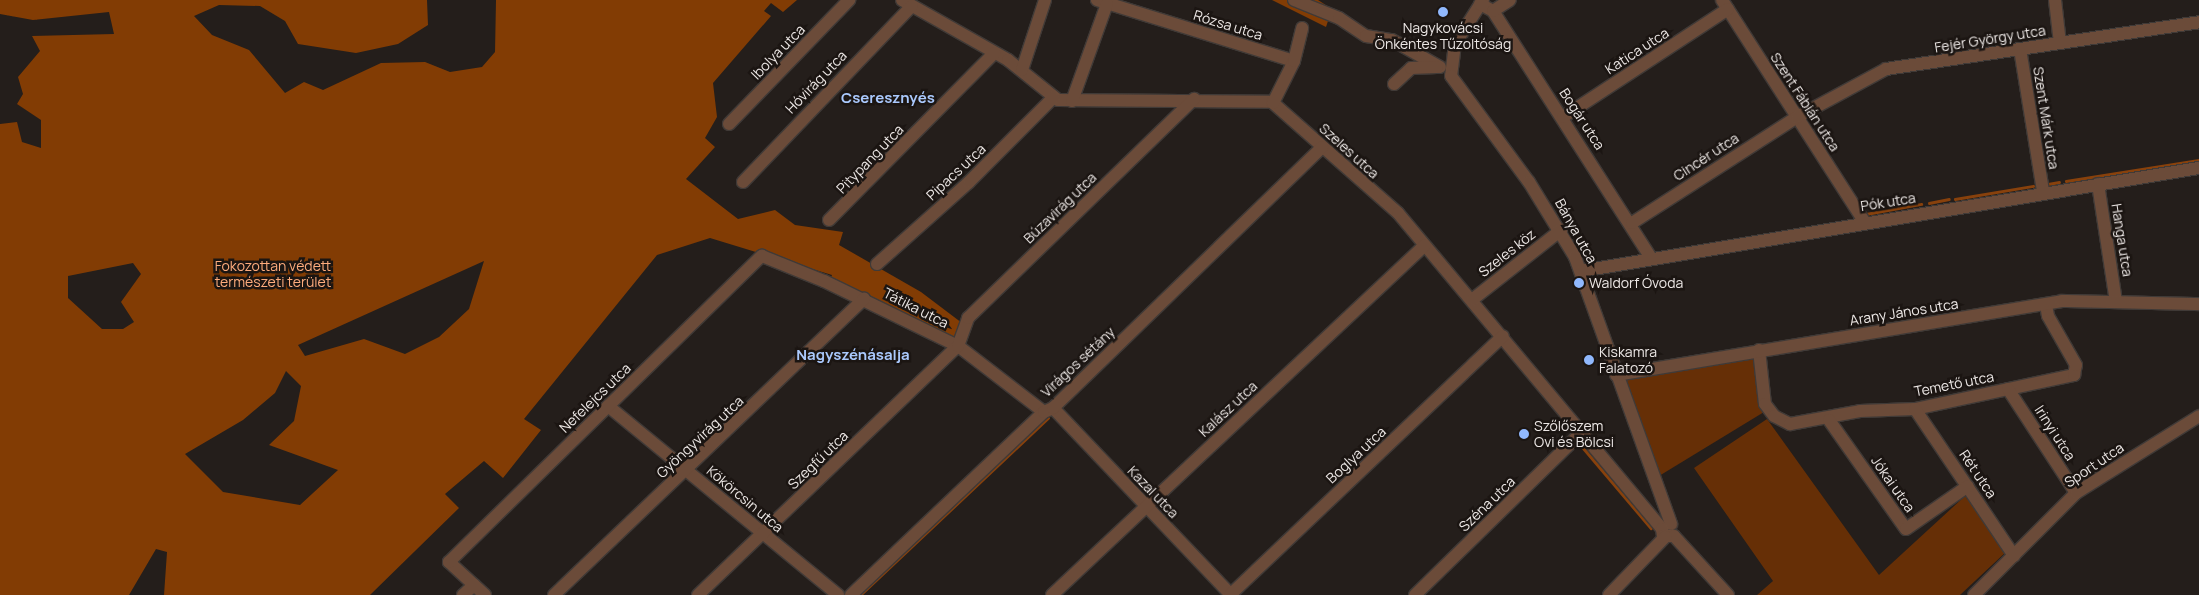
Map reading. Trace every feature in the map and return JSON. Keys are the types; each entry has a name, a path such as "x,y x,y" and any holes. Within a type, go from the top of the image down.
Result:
{"street":[{"name":"Ibolya utca","path":"729,124 849,0"},
{"path":"1022,70 1045,0"},
{"path":"1294,0 1339,18 1366,36 1392,40 1445,70"},
{"path":"1493,11 1510,0"},
{"path":"2055,0 2060,43"},
{"path":"1072,101 1102,2"},
{"name":"Rózsa utca","path":"1102,2 1294,61"},
{"path":"1445,70 1455,44 1482,2"},
{"name":"Bogár utca","path":"1482,2 1493,11 1632,223 1652,258"},
{"path":"907,3 1022,70 1053,98 1072,101 1194,99 1274,103 1294,61 1302,28"},
{"name":"Hóvirág utca","path":"743,182 907,3"},
{"name":"Szent Fábián utca","path":"1725,5 1864,221"},
{"name":"Katica utca","path":"1562,117 1725,5"},
{"name":"Fejér György utca","path":"1797,117 1886,69 2199,22"},
{"name":"Szent Márk utca","path":"2020,49 2043,191"},
{"name":"Pitypang utca","path":"829,220 994,53"},
{"path":"1394,84 1411,68 1445,70"},
{"name":"Bánya utca","path":"1445,70 1560,230 1582,271 1668,532 1728,595"},
{"name":"Pipacs utca","path":"877,264 969,182 1053,98"},
{"name":"Búzavirág utca","path":"958,346 968,318 1194,99"},
{"name":"Szeles utca","path":"1274,103 1397,212 1473,299 1580,434 1668,532"},
{"name":"Cincér utca","path":"1632,223 1797,117"},
{"name":"Virágos sétány","path":"852,595 1322,147"},
{"name":"Pók utca","path":"1582,271 2043,191 2199,168"},
{"name":"Hanga utca","path":"2098,184 2116,301"},
{"name":"Szeles köz","path":"1473,299 1560,230"},
{"name":"Kalász utca","path":"1052,595 1425,245"},
{"name":"Tátika utca","path":"762,256 864,299 958,346 1048,410"},
{"name":"Nefelejcs utca","path":"474,585 449,562 762,256"},
{"name":"Gyöngyvirág utca","path":"554,595 864,299"},
{"name":"Arany János utca","path":"1616,375 2046,304 2116,301 2199,304"},
{"name":"Temető utca","path":"1759,350 1765,404 1774,416 1790,424 1829,420 1860,411 1915,409 2074,375 2076,365 2048,316 2046,304"},
{"name":"Boglya utca","path":"1230,595 1503,336"},
{"name":"Szegfű utca","path":"698,595 763,535 958,346"},
{"name":"Irinyi utca","path":"2008,389 2076,493"},
{"name":"Kökörcsin utca","path":"608,406 838,595"},
{"name":"Rét utca","path":"1915,409 2014,556"},
{"name":"Kazal utca","path":"1048,410 1146,507 1230,595"},
{"name":"Sport utca","path":"1974,595 2076,493 2199,416"},
{"name":"Jókai utca","path":"1829,420 1906,529 1968,486"},
{"name":"Széna utca","path":"1415,595 1580,434"},
{"path":"1608,595 1668,532"},
{"path":"463,595 474,585 485,595"}],"shaded area":[{"path":"1750,356 1755,359 1764,412 1659,476 1623,380"},
{"path":"1767,419 1879,575 1965,496 2007,551 1960,595 1757,595 1773,581 1694,468"}],"green space":[{"name":"Fokozottan védett természeti terület","path":"0,0 427,0 428,25 398,44 356,53 298,44 285,21 260,6 219,5 194,16 212,35 249,50 285,93 304,82 323,90 381,63 425,62 450,72 482,67 495,52 496,0 797,0 783,12 771,3 764,11 771,16 713,83 717,117 705,138 715,147 686,179 738,219 775,210 795,225 843,232 839,245 921,292 962,323 954,340 830,281 832,275 710,238 657,255 524,419 541,430 503,478 484,461 445,494 459,508 370,595 164,595 167,552 156,549 129,595 0,595 0,124 17,122 22,142 41,148 41,120 17,104 23,94 18,77 40,51 32,36 114,34 109,12 33,20 0,14","holes":["484,261 469,309 439,337 405,354 364,339 305,356 298,345","133,263 141,274 121,302 134,322 123,329 102,329 68,298 68,276","286,371 301,386 294,421 269,445 338,470 300,505 223,492 185,454 243,420 275,393"]},
{"path":"1272,0 1318,0 1332,9 1326,27"}],"waterway":[{"path":"2066,181 2199,160"},
{"path":"2048,184 2059,182"},
{"path":"1955,199 2033,186"},
{"path":"1929,203 1949,199"},
{"path":"1866,214 1921,204"},
{"path":"860,595 1048,418"},
{"path":"1580,444 1651,528"}],"place":[{"name":"Nagykovácsi Önkéntes Tűzoltóság","path":"1443,12"},
{"name":"Waldorf Óvoda","path":"1579,283"},
{"name":"Kiskamra Falatozó","path":"1589,360"},
{"name":"Szőlőszem Ovi és Bölcsi","path":"1524,434"}],"district":[{"name":"Cseresznyés","path":"888,98"},
{"name":"Nagyszénásalja","path":"853,355"}]}
